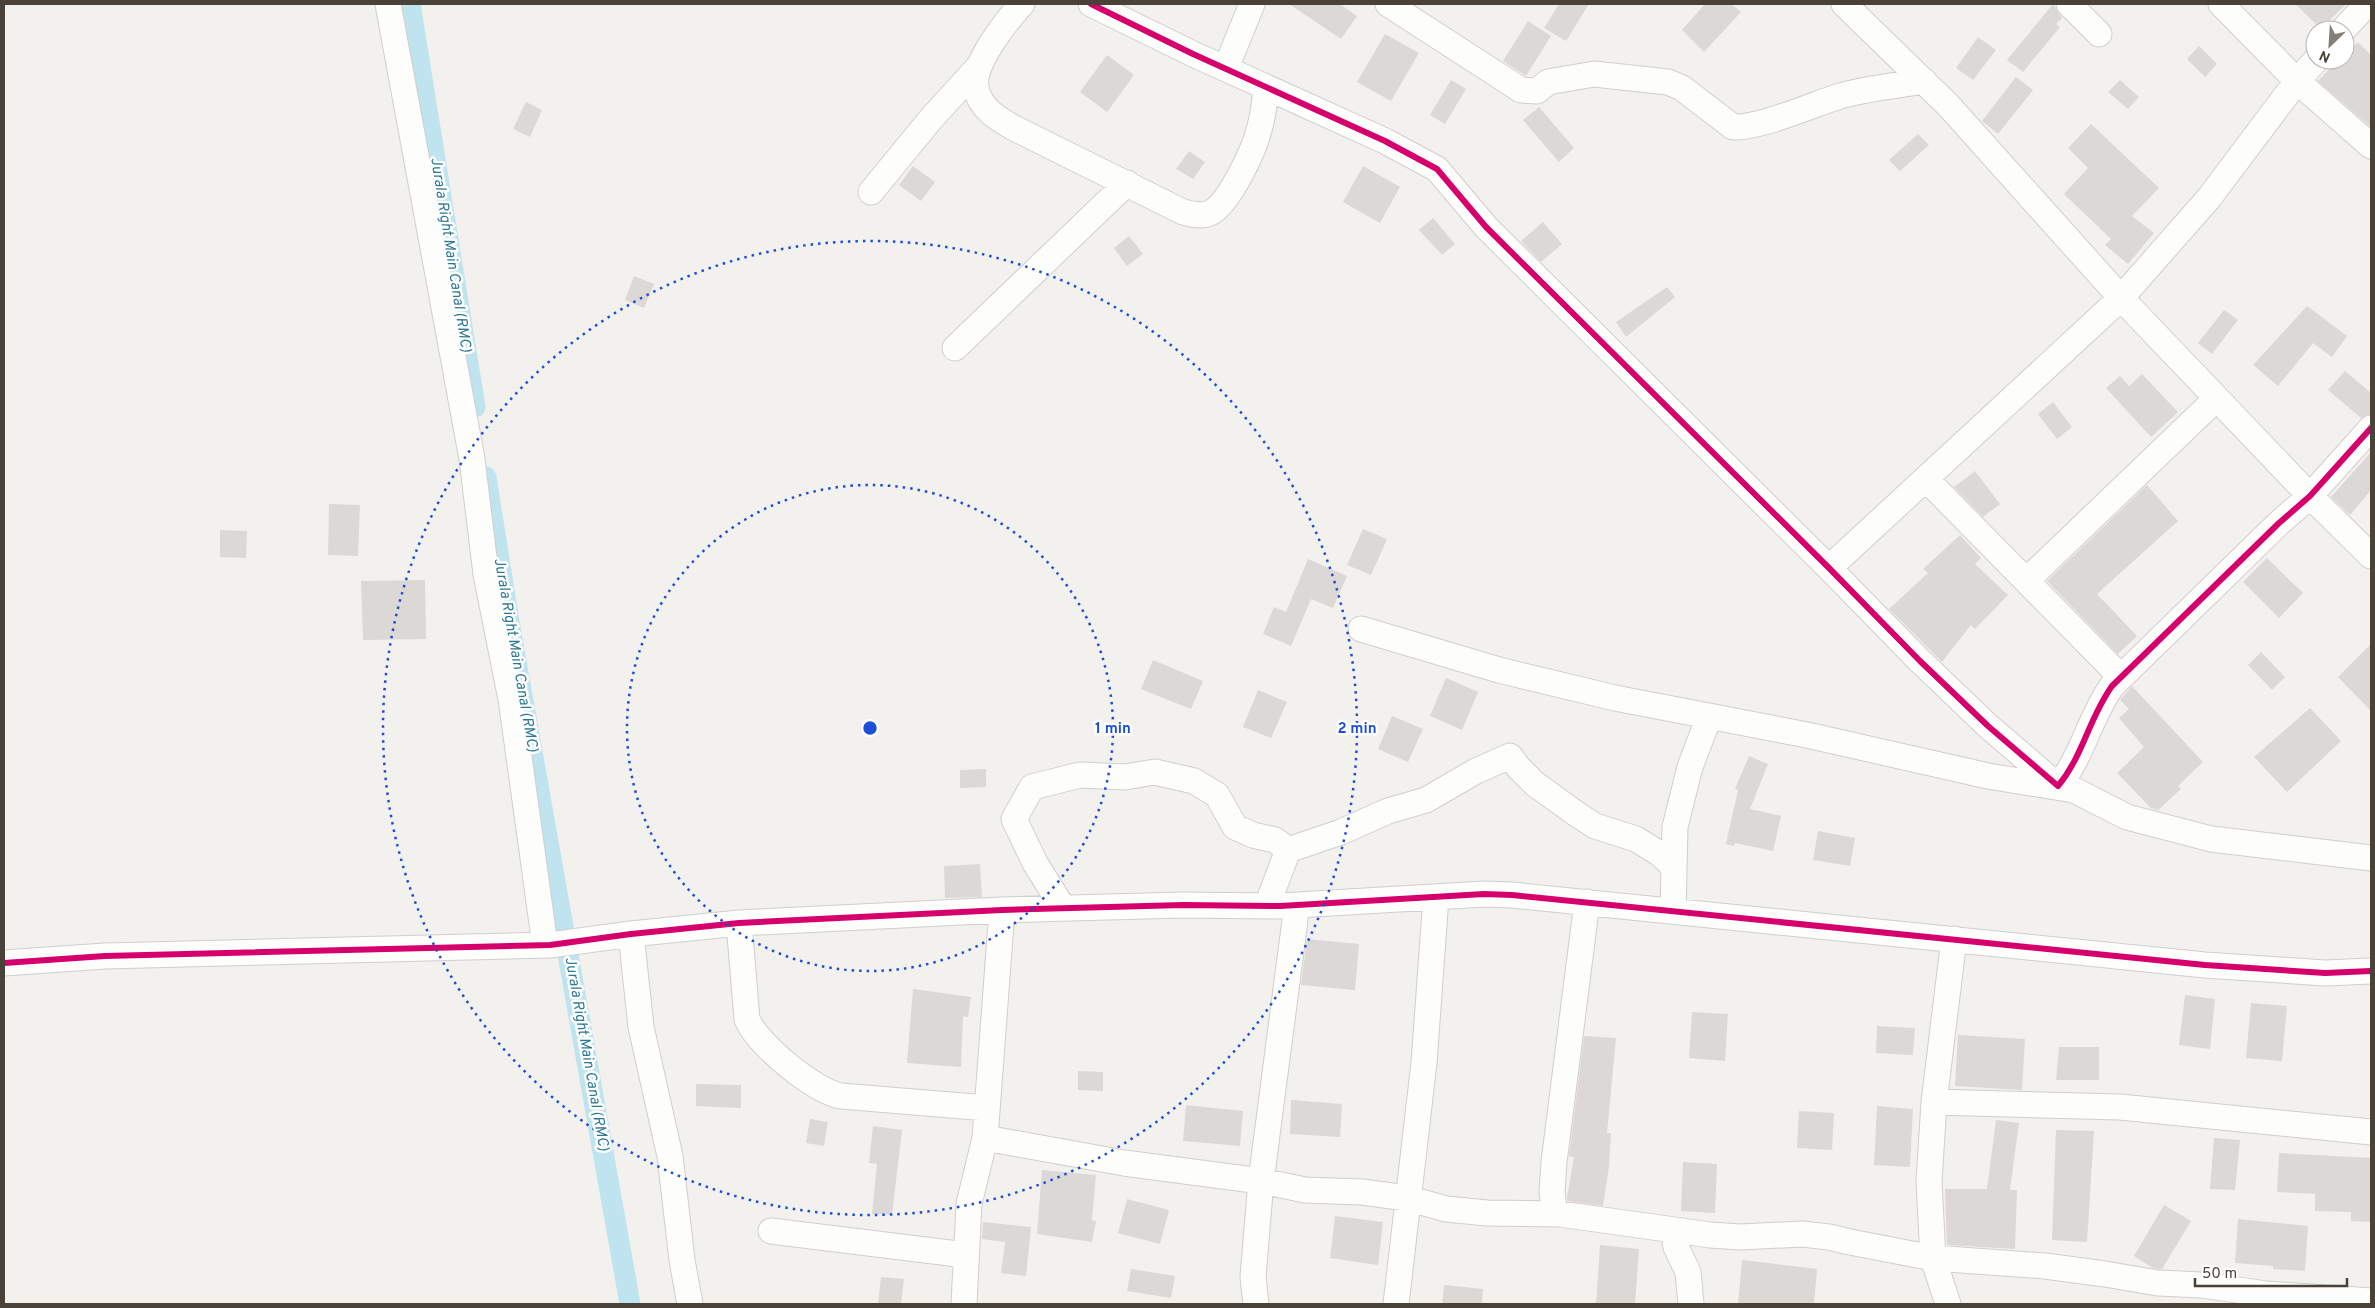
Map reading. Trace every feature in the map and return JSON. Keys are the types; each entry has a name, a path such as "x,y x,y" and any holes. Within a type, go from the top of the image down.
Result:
{"street":[{"path":"388,4 472,459 486,574 511,699 548,945"},
{"path":"871,192 930,120 981,64 1000,32 1022,4"},
{"path":"1091,4 1266,88 1386,141 1441,172 1447,184 1486,227 1940,681 2058,786"},
{"path":"1226,68 1252,4"},
{"path":"1388,4 1521,90 1537,91 1548,82 1594,74 1668,82 1682,88 1733,127 1740,127 1772,118 1842,96 1924,81"},
{"path":"1844,4 1924,81 2121,298 2216,399 2371,556"},
{"path":"2069,4 2099,34"},
{"path":"2221,4 2297,81 2371,146"},
{"path":"2352,20 2367,4"},
{"path":"981,64 975,86 981,100 997,118 1194,215 1208,214 1216,209 1229,192 1253,148 1260,130 1266,88"},
{"path":"1829,568 2121,298 2209,198 2307,70"},
{"path":"955,348 1127,183"},
{"path":"2027,580 2216,399"},
{"path":"2058,786 2072,767 2102,701 2121,677 2279,523 2310,496 2371,428"},
{"path":"1926,479 2121,677"},
{"path":"1361,629 1500,670 1615,698 1807,735 1988,776 2058,786 2081,793 2127,818 2211,839 2371,858"},
{"path":"1673,911 1675,827 1680,801 1708,717"},
{"path":"1288,850 1342,832 1388,811 1426,800 1476,771 1510,756 1534,784 1578,816 1595,826 1636,839 1660,854 1674,866"},
{"path":"1063,908 1030,855 1014,819 1032,787 1052,781 1080,775 1124,777 1155,772 1194,781 1217,795 1235,827 1253,835 1275,840 1288,850"},
{"path":"1269,906 1271,895 1288,850"},
{"path":"4,963 105,956 548,945 628,934 739,923 1002,910 1183,905 1269,906 1512,895 2205,965 2325,973 2371,971"},
{"path":"1396,1304 1424,1063 1436,897"},
{"path":"1555,1214 1552,1192 1554,1162 1587,902"},
{"path":"1256,1304 1253,1277 1261,1181 1297,905"},
{"path":"964,1304 972,1183 985,1138 1002,910"},
{"path":"739,923 747,1019 752,1030 764,1044 818,1088 828,1094 841,1096 987,1108"},
{"path":"628,934 641,1027 670,1156 682,1260 690,1304"},
{"path":"1948,1304 1933,1258 1929,1182 1934,1102 1954,939"},
{"path":"1934,1102 2120,1107 2371,1132"},
{"path":"985,1138 1124,1163 1261,1181 1316,1192 1362,1192 1407,1198 1446,1209 1508,1214 1555,1214 1606,1219 1710,1235 1802,1234 1829,1237 1933,1258 2054,1268 2158,1283 2202,1285 2266,1294 2371,1301"},
{"path":"1673,1230 1676,1247 1688,1272 1691,1304"},
{"path":"771,1231 966,1255"}],"building":[{"path":"1289,4 1340,4 1357,16 1341,39"},
{"path":"1559,4 1589,4 1566,41 1544,28"},
{"path":"1705,4 1731,4 1741,12 1704,52 1682,30"},
{"path":"2053,4 2062,18 2056,24 2060,27 2023,72 2007,60"},
{"path":"2295,4 2346,4 2330,20 2312,20"},
{"path":"1528,21 1551,36 1526,76 1503,61"},
{"path":"1385,34 1419,53 1391,101 1357,82"},
{"path":"1978,37 1996,50 1973,80 1956,68"},
{"path":"2358,42 2371,55 2371,127 2318,81 2328,70 2355,70 2355,45"},
{"path":"2199,46 2217,64 2205,77 2187,59"},
{"path":"1107,55 1134,75 1107,112 1080,92"},
{"path":"2016,77 2033,90 1998,134 1982,121"},
{"path":"1451,80 1466,89 1445,124 1430,115"},
{"path":"2120,80 2139,97 2128,109 2108,92"},
{"path":"526,102 542,110 530,137 513,129"},
{"path":"1539,107 1574,148 1559,162 1523,120"},
{"path":"2091,124 2159,188 2132,216 2154,233 2128,264 2105,245 2111,239 2064,194 2088,168 2068,148"},
{"path":"1918,134 1929,145 1900,171 1889,160"},
{"path":"1189,151 1205,162 1193,179 1176,169"},
{"path":"913,166 935,182 921,201 899,185"},
{"path":"1363,166 1400,187 1380,223 1343,202"},
{"path":"1433,218 1455,244 1442,255 1419,230"},
{"path":"1543,222 1562,244 1541,262 1521,241"},
{"path":"1129,236 1143,254 1127,266 1114,248"},
{"path":"634,276 654,284 644,308 625,300"},
{"path":"1667,287 1675,297 1626,337 1616,322"},
{"path":"2307,306 2347,336 2332,357 2313,343 2278,386 2253,365"},
{"path":"2224,310 2238,320 2212,354 2198,343"},
{"path":"2345,371 2371,393 2371,414 2361,418 2328,390"},
{"path":"2142,374 2178,412 2151,437 2106,388 2120,376 2129,386"},
{"path":"2053,402 2072,427 2057,439 2038,414"},
{"path":"2371,452 2371,490 2350,515 2331,497"},
{"path":"1975,471 2000,504 1983,517 1954,487"},
{"path":"2147,485 2178,521 2097,594 2137,636 2118,654 2047,581"},
{"path":"329,504 360,505 358,556 328,555"},
{"path":"1363,529 1387,539 1371,575 1347,565"},
{"path":"220,530 247,531 246,558 220,557"},
{"path":"1960,535 1981,558 1975,564 2008,595 1975,629 1971,625 1942,662 1889,609 1928,573 1923,569"},
{"path":"2267,558 2303,593 2279,618 2243,582"},
{"path":"1308,559 1347,576 1333,608 1311,599 1291,646 1263,634 1274,607 1286,612"},
{"path":"425,580 426,639 363,640 361,581"},
{"path":"2371,644 2371,711 2338,677"},
{"path":"2261,652 2285,677 2272,690 2248,665"},
{"path":"1153,660 1203,681 1191,709 1141,689"},
{"path":"1446,678 1478,692 1462,730 1430,716"},
{"path":"2132,686 2203,762 2178,786 2181,789 2158,810 2151,808 2117,773 2144,747 2119,718 2129,709 2120,700"},
{"path":"1258,690 1287,702 1271,738 1243,727"},
{"path":"2310,708 2341,741 2287,792 2254,757"},
{"path":"1392,716 1423,729 1408,762 1378,749"},
{"path":"1749,756 1768,764 1750,809 1781,816 1773,851 1735,843 1734,846 1726,844 1738,790 1735,789"},
{"path":"986,769 986,787 960,788 960,770"},
{"path":"1818,831 1855,838 1850,866 1813,860"},
{"path":"980,864 982,897 945,898 944,866"},
{"path":"1307,939 1359,944 1355,990 1301,985"},
{"path":"913,989 971,997 968,1017 963,1016 961,1067 907,1063"},
{"path":"2185,995 2215,999 2210,1049 2179,1045"},
{"path":"2251,1003 2287,1006 2282,1061 2246,1058"},
{"path":"1692,1012 1728,1014 1725,1061 1689,1058"},
{"path":"1877,1026 1915,1028 1913,1055 1876,1053"},
{"path":"1958,1035 2025,1039 2022,1090 1955,1086"},
{"path":"1584,1036 1616,1038 1607,1133 1611,1133 1609,1166 1603,1206 1568,1201 1567,1198 1574,1157 1569,1156"},
{"path":"2059,1047 2099,1047 2099,1080 2056,1080"},
{"path":"1078,1071 1103,1072 1103,1091 1078,1090"},
{"path":"696,1084 741,1085 741,1108 696,1106"},
{"path":"1291,1100 1342,1104 1340,1137 1290,1134"},
{"path":"1186,1105 1243,1111 1240,1146 1183,1141"},
{"path":"1877,1106 1913,1109 1910,1167 1874,1165"},
{"path":"1799,1111 1834,1113 1832,1150 1797,1148"},
{"path":"810,1119 828,1122 824,1146 806,1143"},
{"path":"1996,1120 2019,1123 2010,1190 2017,1190 2015,1249 1947,1245 1945,1189 1987,1189"},
{"path":"873,1126 902,1130 892,1215 872,1214 877,1164 869,1163"},
{"path":"2056,1130 2094,1131 2087,1242 2052,1240"},
{"path":"2214,1138 2240,1140 2235,1190 2210,1189"},
{"path":"2279,1153 2371,1158 2371,1222 2351,1221 2351,1212 2315,1211 2315,1194 2277,1192"},
{"path":"1683,1162 1717,1164 1715,1213 1681,1211"},
{"path":"1042,1170 1096,1175 1092,1220 1096,1221 1092,1242 1037,1234"},
{"path":"1127,1199 1169,1210 1160,1244 1118,1233"},
{"path":"2164,1205 2191,1221 2162,1269 2160,1269 2153,1268 2134,1256"},
{"path":"1335,1216 1383,1222 1378,1265 1330,1258"},
{"path":"2238,1219 2308,1226 2305,1271 2273,1269 2273,1266 2235,1263"},
{"path":"983,1222 1031,1227 1026,1276 1001,1273 1005,1242 982,1239"},
{"path":"1600,1245 1639,1249 1635,1304 1596,1304"},
{"path":"1742,1260 1817,1269 1814,1304 1738,1304"},
{"path":"1131,1269 1175,1276 1171,1298 1127,1291"},
{"path":"881,1277 904,1279 901,1304 878,1304"},
{"path":"1444,1285 1483,1289 1482,1304 1442,1304"}],"waterway":[{"name":"Jurala Right Main Canal (RMC)","path":"410,4 475,407"},
{"name":"Jurala Right Main Canal (RMC)","path":"486,477 509,622 630,1304"}],"cycle path":[{"path":"1091,4 1193,54 1385,141 1437,169 1486,227 1920,661 1988,726 2058,786 2074,762 2097,711 2112,686 2279,523 2310,496 2371,428"},
{"path":"4,963 105,956 550,945 631,934 739,923 1002,910 1183,905 1280,906 1484,894 1512,895 2205,965 2325,973 2371,971"}]}
